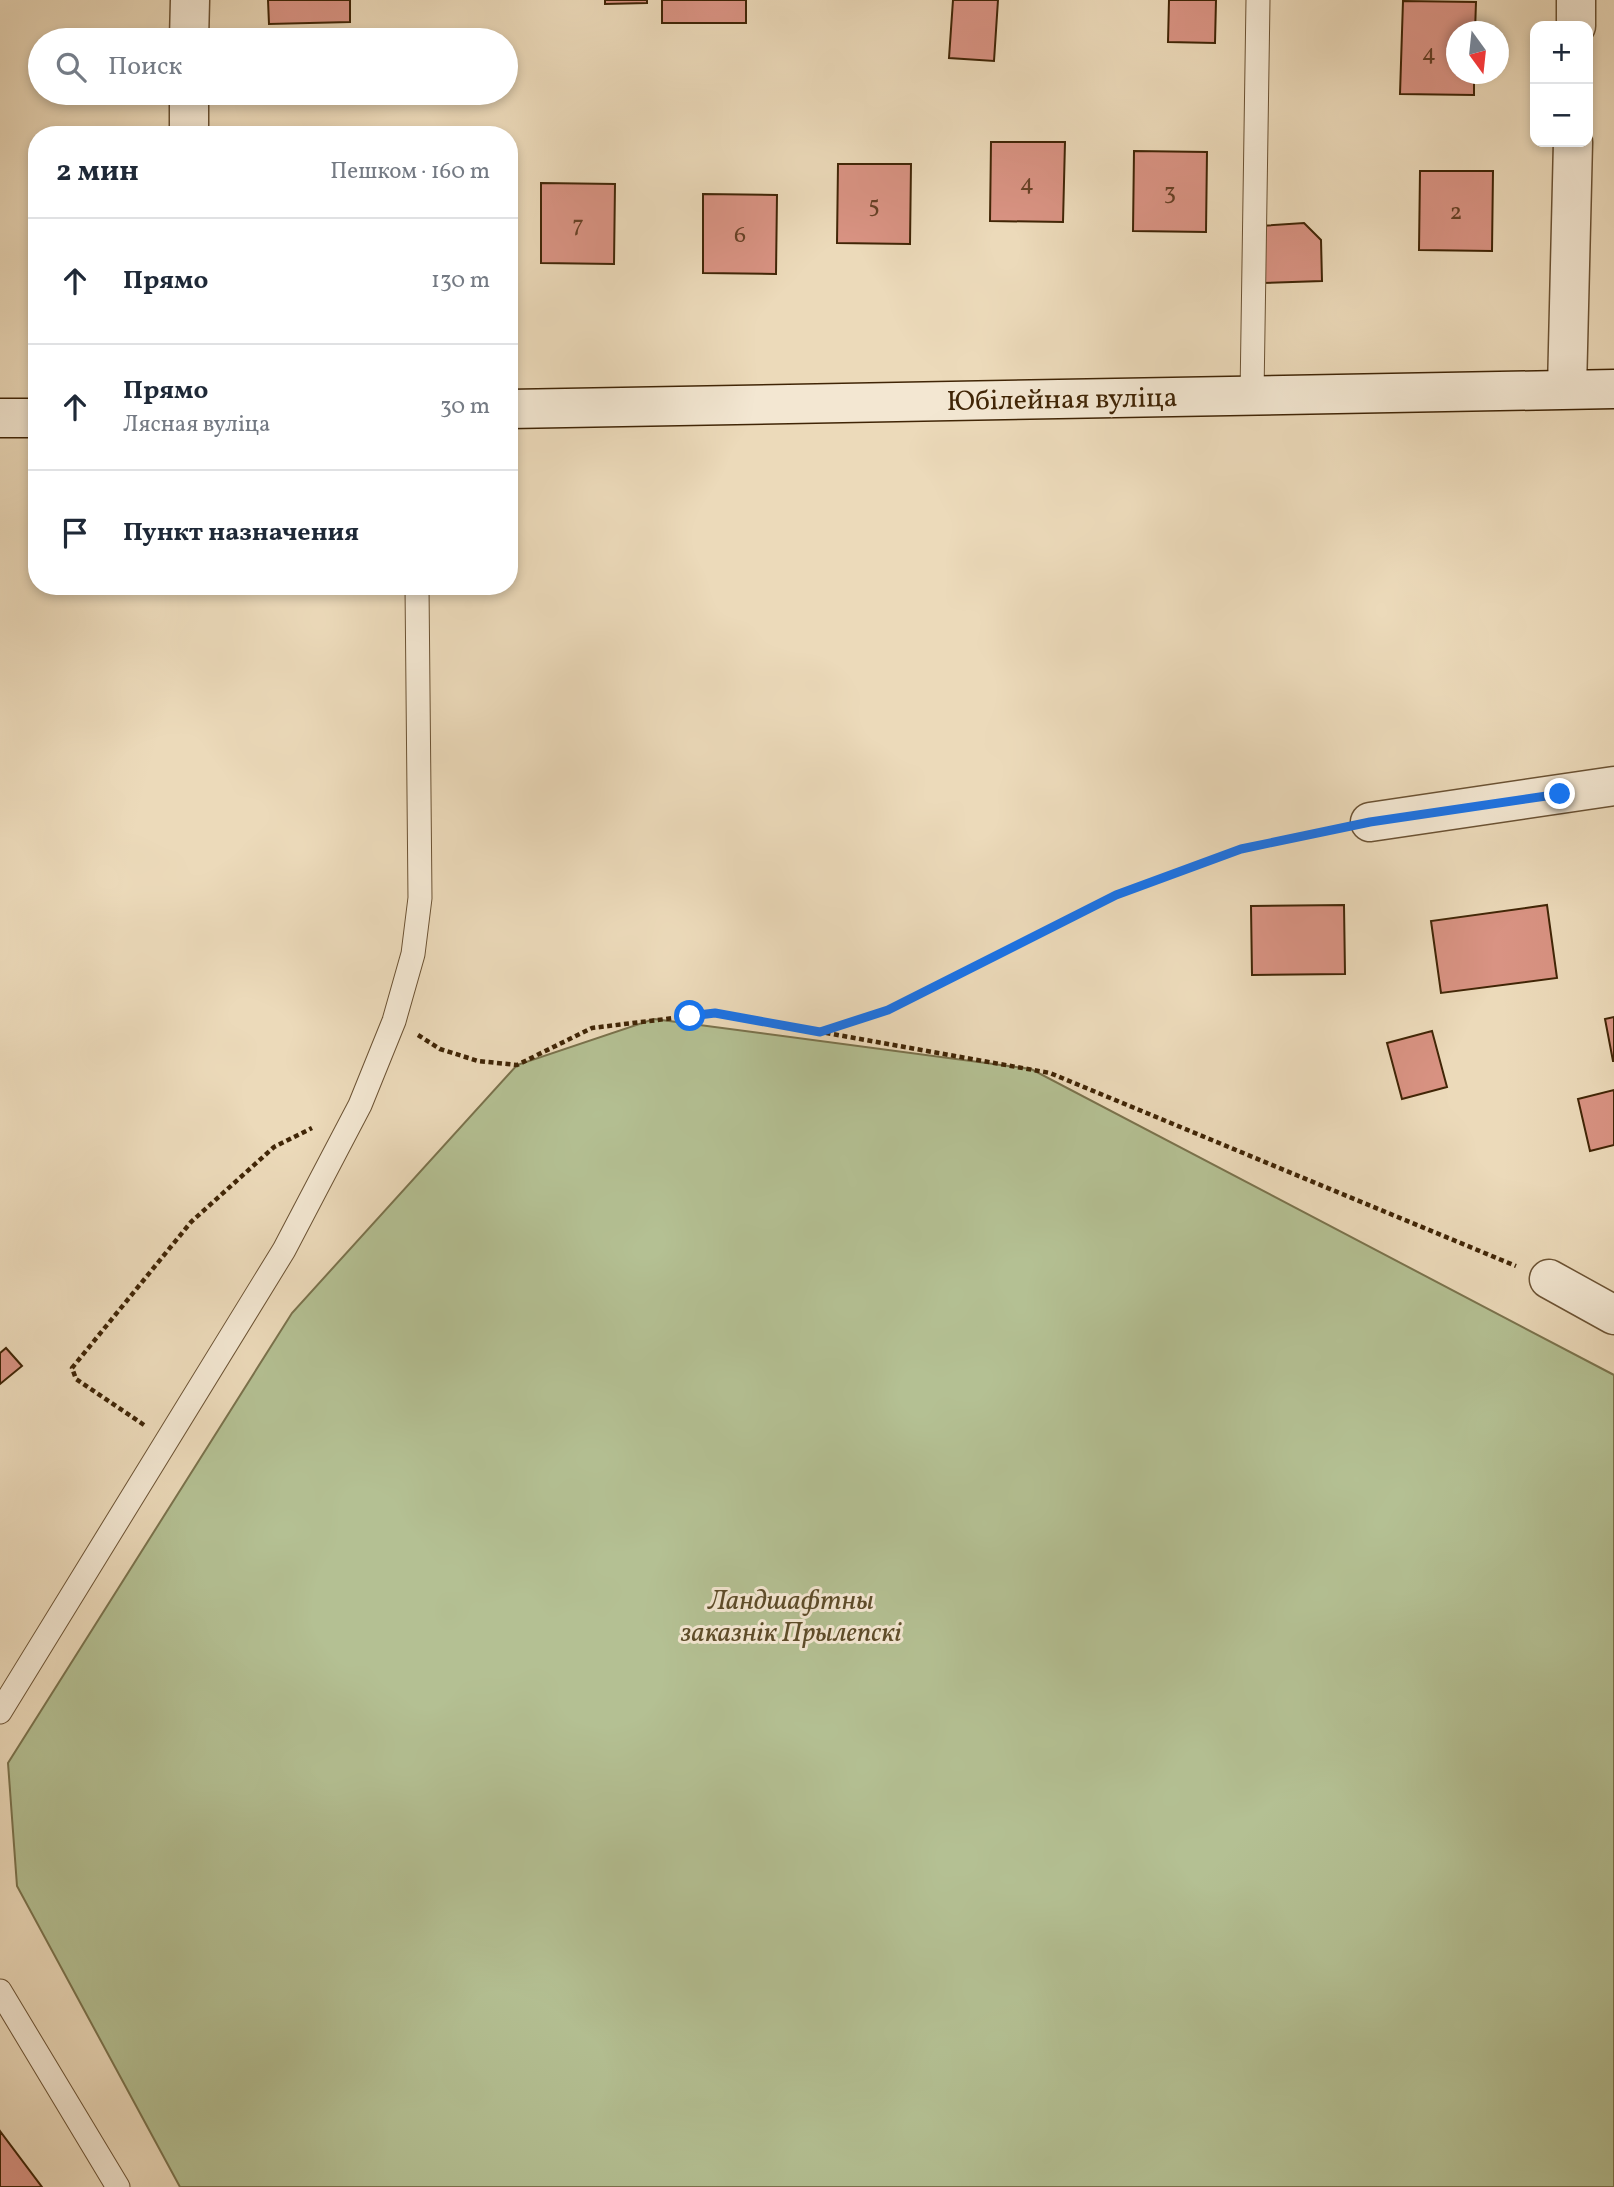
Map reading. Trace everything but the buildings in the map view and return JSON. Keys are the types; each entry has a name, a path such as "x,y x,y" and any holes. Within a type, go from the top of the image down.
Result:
{"main road":[{"path":"190,0 190,28"},
{"path":"1576,0 1576,21"},
{"path":"189,105 189,126"},
{"path":"1567,389 1573,147"},
{"name":"Юбілейная вуліца","path":"518,409 1614,389"},
{"path":"0,418 28,418"},
{"path":"1370,822 1614,786"},
{"path":"1549,1279 1614,1315"}],"lane":[{"path":"1252,395 1258,0"},
{"path":"0,1712 284,1250 360,1105 394,1021 413,954 420,898 417,595"},
{"path":"0,1991 118,2187"}],"path":[{"path":"820,1032 888,1010 1116,895 1241,849 1370,822"},
{"path":"394,1021 440,1049 478,1061 517,1065 592,1028 715,1013 1050,1073 1549,1279"},
{"path":"167,1440 76,1379 72,1368 191,1222 274,1147 360,1105"}],"green space":[{"name":"Ландшафтны заказнік Прылепскі","path":"654,1019 1031,1069 1614,1375 1614,2187 180,2187 17,1886 8,1763 292,1313 517,1065"}],"route":[{"path":"690,1016 715,1013 820,1032 888,1010 1116,895 1241,849 1370,822 1560,794"}]}
